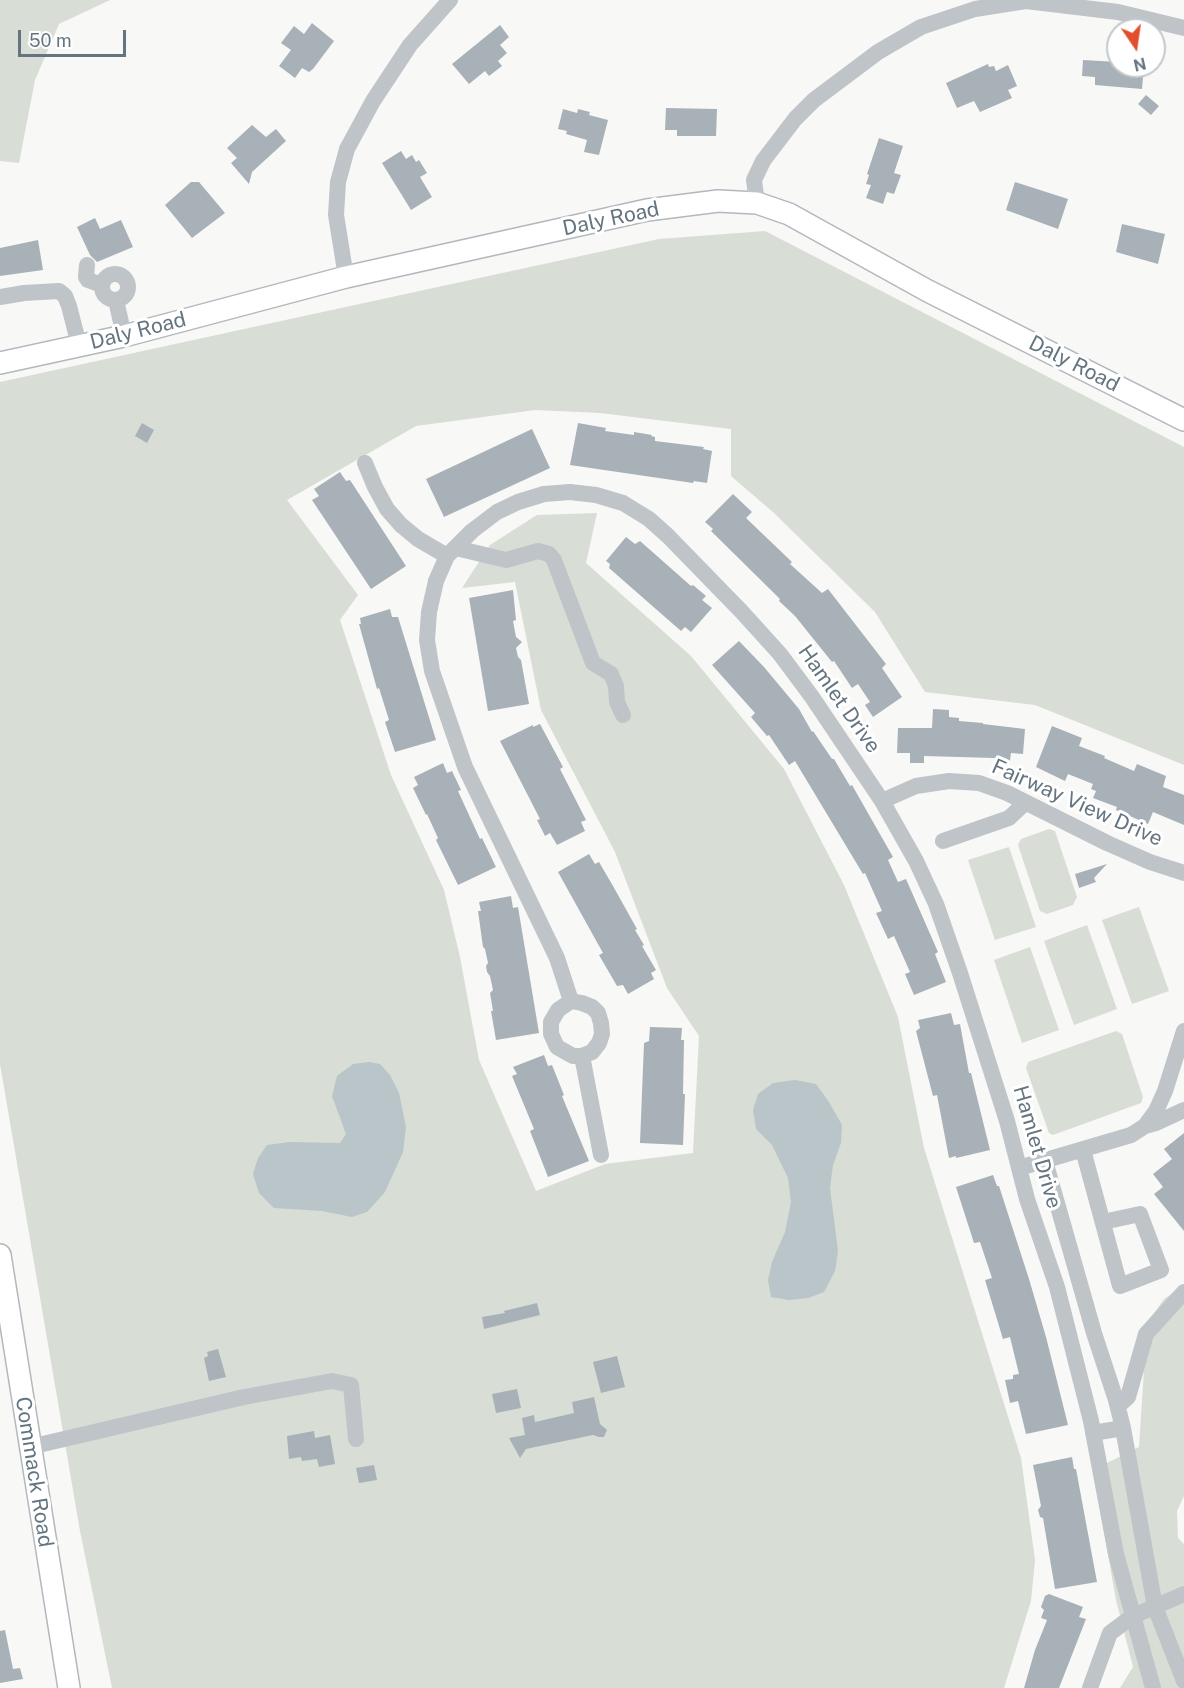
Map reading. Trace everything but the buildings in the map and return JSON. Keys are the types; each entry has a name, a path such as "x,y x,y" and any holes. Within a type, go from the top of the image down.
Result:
{"main road":[{"name":"Daly Road","path":"0,363 124,336 346,277 647,210 718,201 757,203 789,214 928,291 1184,420"},
{"name":"Commack Road","path":"0,1255 7,1342 30,1447 69,1688"}],"street":[{"path":"346,277 336,215 338,182 347,149 410,45 450,0"},
{"path":"757,203 754,180 763,161 795,119 814,100 878,52 921,27 975,9 1026,1 1118,12 1184,28"},
{"path":"87,265 85,271 88,280 102,285 105,295 116,300 124,336"},
{"path":"0,297 24,292 59,291 69,306 79,345"},
{"path":"365,463 387,508 400,525 418,539 452,552 506,560 538,551 549,554 554,560 593,663 611,674 616,686 617,702 623,715"},
{"name":"Hamlet Drive","path":"571,1001 557,958 465,767 432,671 428,640 429,612 436,581 452,552 472,531 497,512 518,502 543,494 570,492 596,495 623,503 649,519 734,603 780,654 813,697 882,801 916,861 936,904 1004,1110 1027,1199 1057,1287 1093,1433 1116,1554 1153,1688"},
{"name":"Fairway View Drive","path":"882,801 916,786 949,781 979,783 1107,843 1184,873"},
{"path":"943,841 1009,818 1025,803"},
{"path":"571,1001 592,1007 598,1013 602,1023 599,1043 592,1052 582,1056 573,1056 557,1047 551,1034 551,1022 558,1010 571,1001"},
{"path":"1145,1126 1156,1112 1181,1048 1184,1031"},
{"path":"582,1056 601,1155"},
{"path":"1019,1168 1131,1135 1145,1126 1167,1119 1184,1110"},
{"path":"1083,1150 1103,1222"},
{"path":"1045,1161 1091,1322 1118,1406 1155,1607 1184,1681"},
{"path":"1118,1406 1128,1397 1146,1334 1184,1292"},
{"path":"30,1447 244,1397 332,1381 351,1384 356,1439"},
{"path":"1093,1433 1123,1428"},
{"path":"1090,1688 1110,1633 1133,1616 1184,1594"}],"shaded area":[{"path":"0,0 110,0 59,24 35,80 19,163 0,161"},
{"path":"765,231 1184,447 1184,765 1035,705 925,692 875,612 774,513 731,476 731,429 600,413 535,410 416,426 287,500 358,595 340,620 391,775 444,890 460,957 479,1060 536,1191 605,1164 693,1153 699,1036 667,988 615,852 541,710 515,582 462,588 490,545 537,515 597,513 586,563 691,656 784,769 844,885 898,1017 924,1148 1021,1458 1035,1560 1031,1601 1004,1688 112,1688 80,1531 0,1064 0,382 659,239"},
{"path":"1049,829 1055,831 1077,897 1073,905 1047,914 1040,911 1018,845 1021,839"},
{"path":"1009,847 1036,927 995,940 968,860"},
{"path":"1139,907 1169,991 1132,1004 1102,920"},
{"path":"1087,925 1117,1009 1074,1025 1044,941"},
{"path":"1030,947 1059,1030 1022,1043 994,960"},
{"path":"1116,1031 1122,1034 1143,1097 1141,1103 1053,1135 1049,1133 1026,1068 1028,1062"},
{"path":"369,1062 380,1064 390,1075 399,1093 406,1127 403,1152 385,1192 367,1212 352,1217 322,1211 274,1208 259,1193 253,1174 258,1158 267,1145 289,1142 340,1143 346,1134 332,1096 337,1076 353,1064"},
{"path":"795,1080 816,1084 842,1125 841,1143 833,1165 830,1188 838,1251 835,1271 824,1292 808,1298 789,1300 771,1297 768,1280 772,1262 785,1232 791,1202 788,1178 772,1145 756,1129 753,1110 758,1094 773,1083"},
{"path":"1184,1285 1184,1496 1177,1511 1178,1538 1184,1544 1184,1688 1120,1688 1133,1667 1116,1600 1093,1470 1139,1447 1147,1323 1164,1299"}]}
